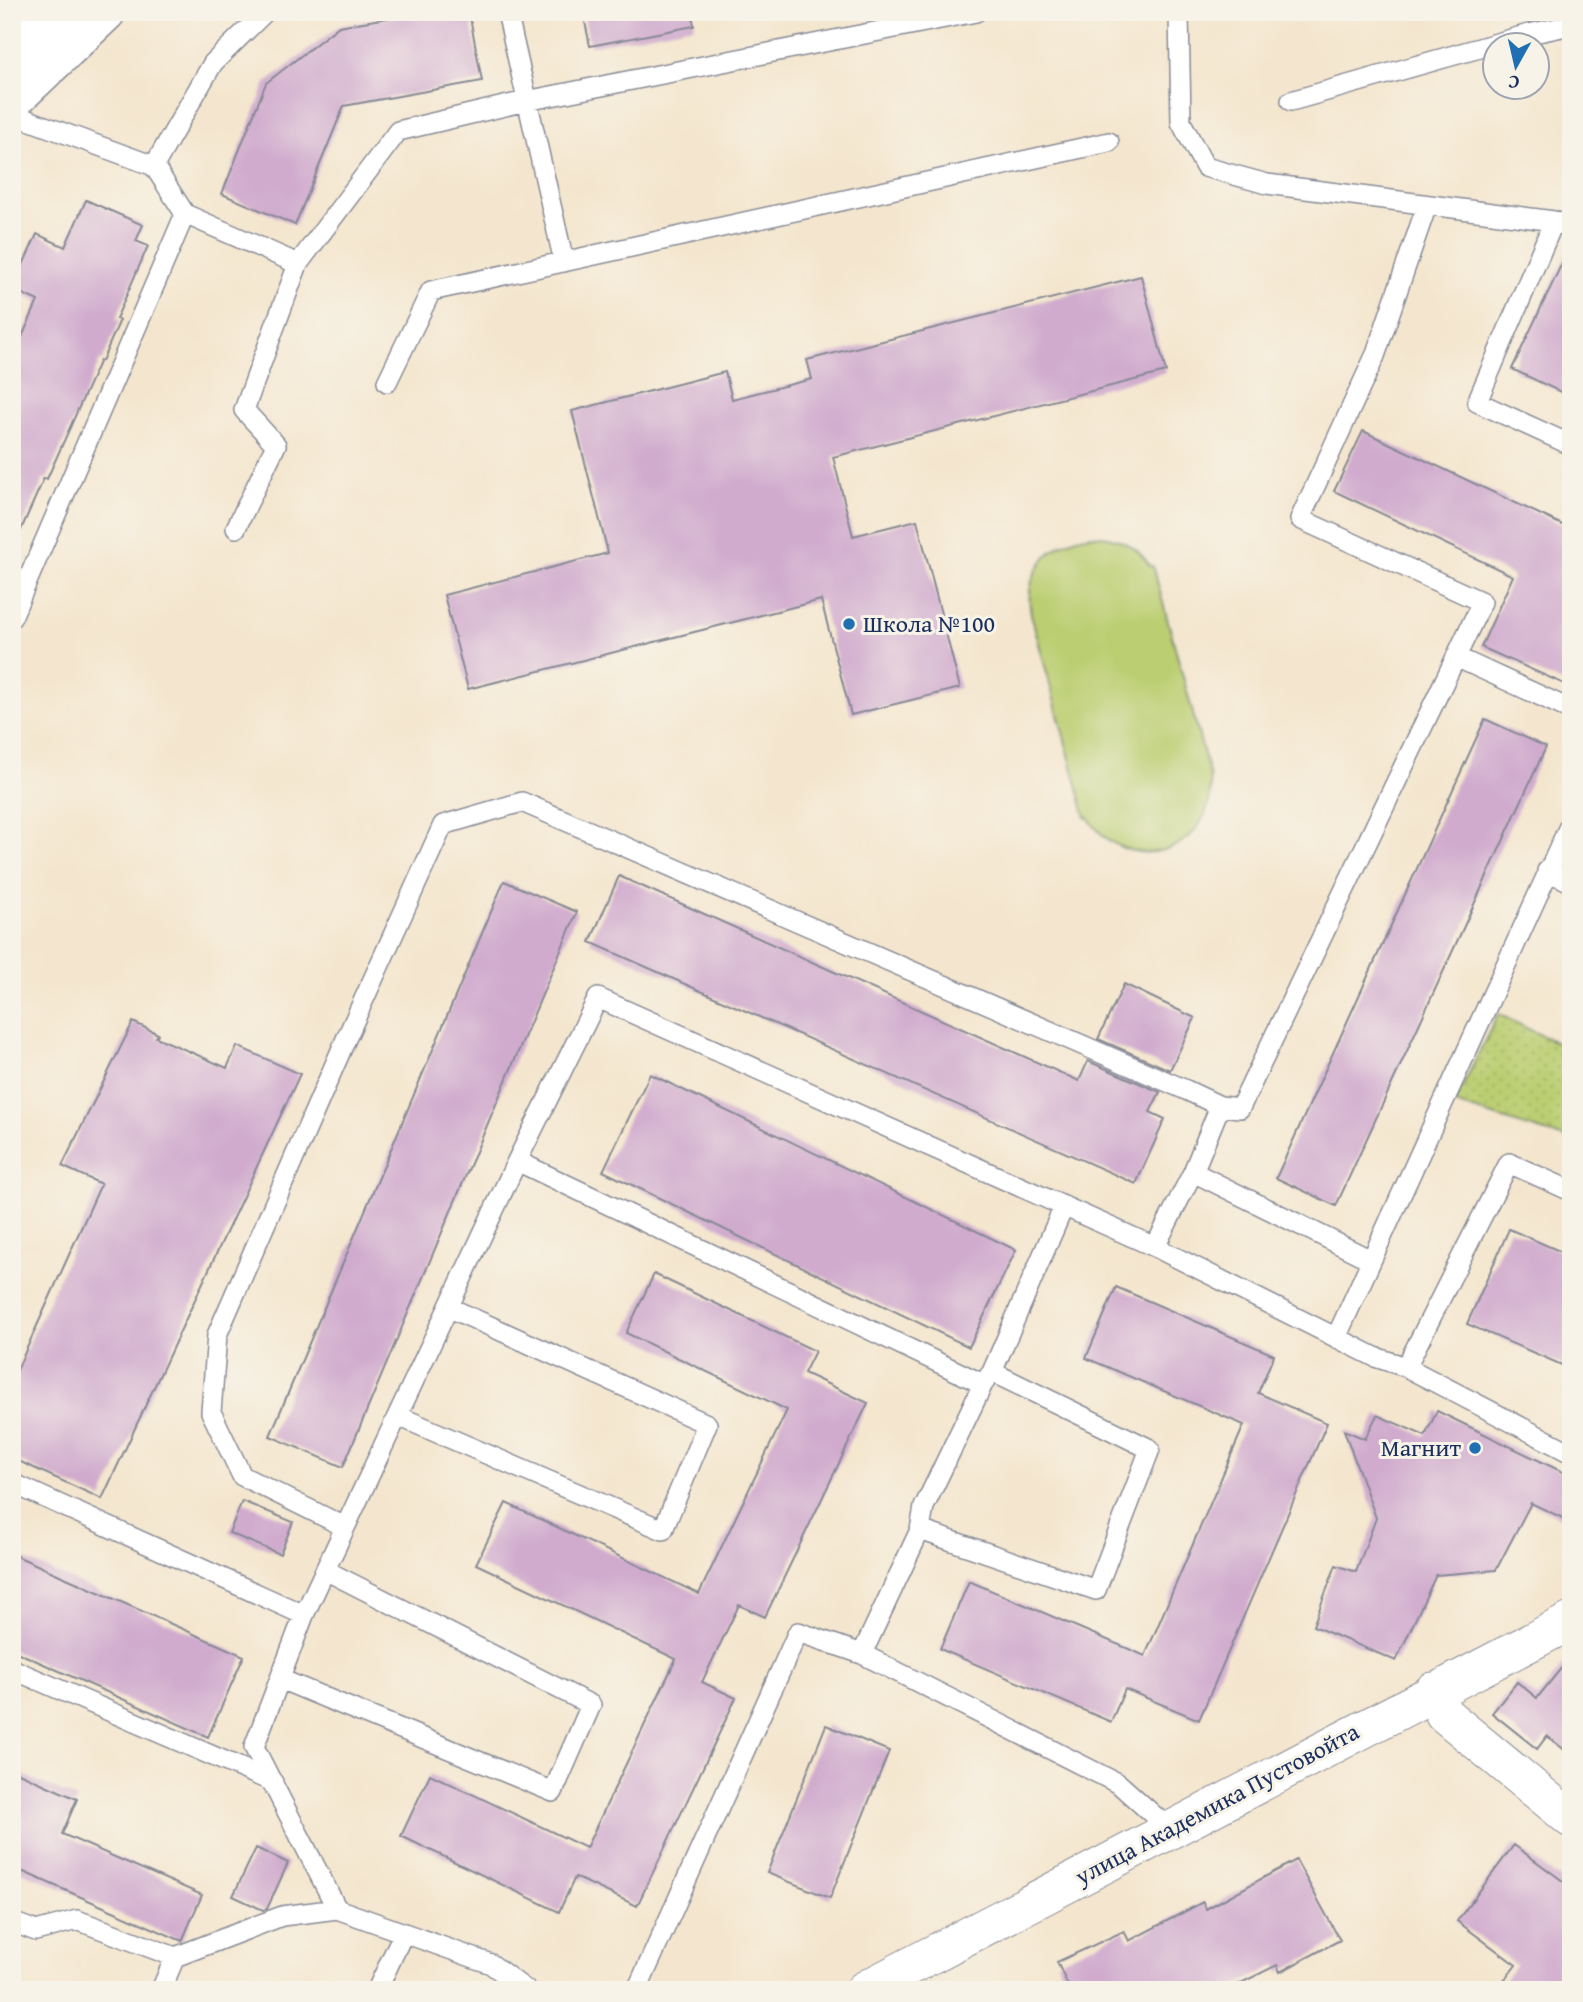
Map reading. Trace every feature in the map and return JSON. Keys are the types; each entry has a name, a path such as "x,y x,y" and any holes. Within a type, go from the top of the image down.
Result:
{"main road":[{"path":"12,53 56,12"},
{"path":"12,101 106,12"}],"street":[{"name":"улица Академика Пустовойта","path":"864,1990 1571,1621"},
{"path":"1433,1691 1444,1714 1571,1819"}],"lane":[{"path":"155,166 213,63 265,12"},
{"path":"507,12 564,262"},
{"path":"236,528 276,445 244,410 298,264 398,131 526,101 976,12"},
{"path":"1179,12 1181,121 1205,167 1267,184 1563,225 1477,402 1571,444"},
{"path":"1292,102 1530,34 1571,26"},
{"path":"12,114 155,166 185,214 298,264"},
{"path":"387,382 431,291 1109,142"},
{"path":"345,1527 242,1476 211,1412 216,1335 443,825 522,802 1220,1106 1240,1108 1482,602 1300,519 1375,356 1427,205"},
{"path":"12,617 185,214"},
{"path":"1457,657 1571,710"},
{"path":"1336,1338 1571,822"},
{"path":"1547,871 1571,882"},
{"path":"337,1909 254,1747 304,1615 517,1161 598,998 1155,1247 1375,1357 1406,1367 1571,1453"},
{"path":"1155,1247 1193,1172 1220,1106"},
{"path":"517,1161 988,1378 1150,1449 1096,1590 920,1530"},
{"path":"1406,1367 1508,1163 1571,1191"},
{"path":"1193,1172 1371,1260"},
{"path":"862,1654 920,1530 924,1507 988,1378 1064,1206"},
{"path":"398,1416 663,1530 707,1424 450,1308"},
{"path":"12,1483 304,1615"},
{"path":"280,1679 553,1792 591,1705 325,1570"},
{"path":"637,1990 798,1632 862,1654 1119,1784 1169,1829"},
{"path":"12,1669 272,1783"},
{"path":"12,1922 36,1931 77,1920 175,1957 282,1916 337,1909 491,1964 526,1990"},
{"path":"377,1990 404,1934"},
{"path":"161,1990 175,1957"}],"green space":[{"path":"1091,535 1109,537 1125,543 1153,566 1209,773 1209,800 1201,822 1187,838 1168,849 1147,852 1126,849 1105,837 1088,817 1086,818 1031,614 1031,585 1043,561 1063,544"},
{"path":"1498,1014 1571,1050 1571,1140 1454,1104"}],"building":[{"path":"424,12 469,12 482,81 344,106 295,225 222,194 266,83 339,26"},
{"path":"583,12 692,12 694,26 590,46"},
{"path":"86,200 143,225 136,241 148,246 116,319 120,320 102,361 100,360 12,550 12,359 38,301 12,289 37,234 65,247"},
{"path":"1571,244 1571,397 1512,369"},
{"path":"1141,276 1166,372 833,457 853,536 917,520 960,688 851,715 821,600 468,689 444,595 608,553 572,411 725,372 732,399 812,379 807,360"},
{"path":"1363,431 1571,529 1571,687 1481,647 1513,576 1334,491"},
{"path":"1485,719 1546,747 1336,1206 1276,1178"},
{"path":"619,876 1079,1081 1088,1061 1160,1092 1150,1112 1165,1119 1136,1184 590,942"},
{"path":"504,881 577,912 343,1467 270,1436"},
{"path":"1124,984 1195,1018 1170,1070 1098,1039"},
{"path":"133,1022 158,1034 156,1037 227,1068 237,1046 300,1074 102,1499 12,1458 12,1381 101,1184 62,1166"},
{"path":"650,1074 1016,1250 969,1347 603,1171"},
{"path":"1509,1229 1571,1256 1571,1369 1467,1324"},
{"path":"654,1274 815,1351 804,1373 868,1403 765,1617 739,1605 702,1682 736,1698 637,1906 575,1877 559,1912 401,1836 430,1774 586,1848 676,1659 476,1564 506,1503 699,1594 787,1410 626,1333"},
{"path":"1116,1287 1274,1355 1258,1393 1327,1423 1199,1720 1125,1689 1111,1722 940,1649 969,1581 1145,1656 1244,1425 1086,1358"},
{"path":"1437,1411 1571,1476 1571,1522 1531,1503 1496,1570 1436,1575 1396,1661 1313,1626 1336,1565 1356,1572 1376,1518 1344,1430 1365,1439 1377,1415 1425,1436"},
{"path":"242,1501 293,1522 280,1554 229,1533"},
{"path":"12,1554 244,1656 208,1737 12,1650"},
{"path":"1571,1656 1571,1755 1547,1736 1537,1749 1492,1713 1517,1682 1537,1698"},
{"path":"826,1725 889,1751 830,1898 767,1873"},
{"path":"12,1770 77,1799 62,1834 202,1895 182,1941 12,1867"},
{"path":"1514,1845 1571,1887 1571,1990 1497,1990 1516,1965 1457,1921"},
{"path":"256,1848 288,1863 267,1909 263,1910 233,1896"},
{"path":"1296,1860 1340,1940 1280,1972 1277,1965 1227,1990 1070,1990 1057,1962 1124,1931 1129,1941 1203,1902 1206,1909"}],"place":[{"name":"Школа №100","path":"849,624"},
{"name":"Магнит","path":"1475,1448"}]}
